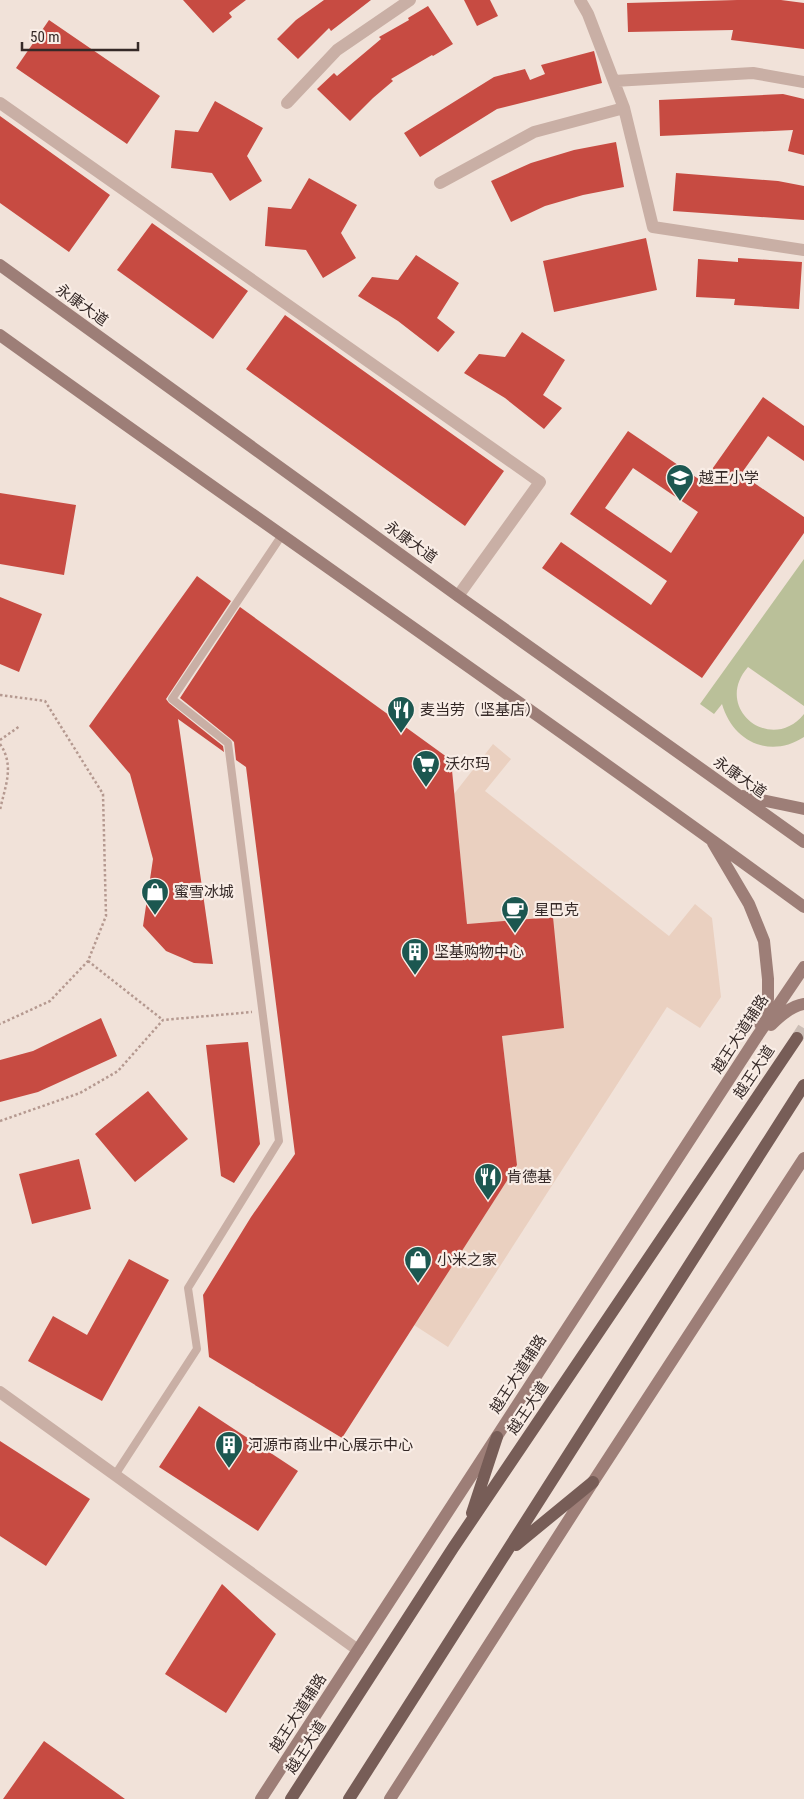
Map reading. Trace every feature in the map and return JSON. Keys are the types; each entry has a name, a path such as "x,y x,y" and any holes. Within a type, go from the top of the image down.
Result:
{"main road":[{"name":"永康大道","path":"0,266 458,596 804,842"},
{"path":"0,335 711,838 804,907"},
{"path":"737,795 804,809"},
{"path":"711,838 749,904 764,941 768,998 756,1038"},
{"name":"越王大道辅路","path":"262,1799 804,967"},
{"path":"756,1038 783,1014 798,1005 804,1004"},
{"name":"越王大道","path":"291,1799 467,1528 797,1038"},
{"path":"349,1799 804,1086"},
{"path":"390,1799 804,1158"},
{"path":"467,1528 497,1437"},
{"path":"506,1553 593,1482"}],"street":[{"path":"287,103 337,50 410,0"},
{"path":"580,0 588,14 624,108 653,227 804,250"},
{"path":"614,81 753,73 804,82"},
{"path":"0,103 540,482 458,596"},
{"path":"440,183 534,132 624,108"},
{"path":"0,1392 358,1650"}],"lane":[{"path":"115,1475 197,1349 188,1288 279,1141 228,743 172,699 282,535"}],"path":[{"path":"0,695 45,701 103,794 106,916 88,961 50,1001 0,1024"},
{"path":"0,740 20,726"},
{"path":"0,744 7,754 9,768 0,810"},
{"path":"88,961 163,1020"},
{"path":"0,1121 80,1092 118,1071 163,1020 262,1011"}],"green space":[{"path":"804,559 804,706 748,667 739,682 737,697 741,711 750,721 762,728 776,730 791,725 804,714 804,737 791,743 766,746 754,743 744,737 727,717 722,704 714,714 700,704"}],"shaded area":[{"path":"493,744 511,759 485,791 669,936 695,904 712,918 721,997 700,1028 667,1007 448,1347 414,1325 517,1165 502,1036 553,917 467,924 454,794"}],"building":[{"path":"183,0 246,0 229,13 232,17 213,33"},
{"path":"324,0 371,0 331,31 329,28 298,59 277,39 296,20"},
{"path":"464,0 490,0 498,16 477,26"},
{"path":"781,0 804,3 804,49 731,40 733,30 628,32 627,3"},
{"path":"428,6 453,44 391,79 393,81 350,121 317,89 334,73 337,76 381,39 379,37 409,20 408,18"},
{"path":"49,20 160,96 127,144 16,68"},
{"path":"594,51 602,83 497,109 420,157 404,133 494,77 525,69 530,80 545,74 541,65"},
{"path":"783,94 804,99 804,155 788,151 793,130 660,136 659,100"},
{"path":"215,101 263,128 247,156 262,181 230,201 212,173 171,168 175,130 198,132"},
{"path":"0,116 110,195 69,252 0,203"},
{"path":"616,142 624,187 583,195 545,206 511,222 491,181 531,163 574,150"},
{"path":"676,173 778,181 804,186 804,220 673,211"},
{"path":"309,178 357,205 341,233 356,258 323,278 306,250 265,246 268,207 291,209"},
{"path":"152,223 248,291 213,339 117,270"},
{"path":"646,238 657,290 554,312 543,261"},
{"path":"416,255 459,283 437,318 455,332 438,352 398,321 358,296 372,277 398,280"},
{"path":"738,258 802,262 799,309 734,305 735,299 696,297 698,259 738,262"},
{"path":"285,315 504,471 465,526 246,369"},
{"path":"522,332 565,360 543,395 562,408 544,429 505,398 464,373 479,354 505,357"},
{"path":"763,397 804,426 804,461 768,436 741,474 804,517 804,533 702,678 542,568 561,542 651,605 667,581 570,514 628,431 703,482","holes":["633,468 698,512 671,553 605,508"]},
{"path":"0,493 76,505 64,575 0,564"},
{"path":"197,576 231,601 166,699 223,746 224,752 178,719 213,964 194,963 166,951 143,926 153,859 130,774 89,726"},
{"path":"0,597 42,614 19,672 0,664"},
{"name":"坚基购物中心","path":"240,607 451,760 467,924 553,917 564,1028 502,1036 517,1165 342,1438 209,1357 203,1295 251,1217 295,1154 246,767 236,760 234,742 180,698"},
{"path":"101,1018 117,1056 38,1092 0,1102 0,1060 33,1051"},
{"path":"248,1042 260,1144 234,1183 221,1176 206,1045"},
{"path":"148,1091 188,1139 135,1182 95,1134"},
{"path":"79,1159 91,1209 32,1224 19,1174"},
{"path":"129,1259 169,1280 102,1401 28,1361 53,1316 87,1335"},
{"name":"河源市商业中心展示中心","path":"199,1406 298,1471 258,1531 159,1467"},
{"path":"0,1441 90,1499 46,1566 0,1536"},
{"path":"222,1584 276,1634 226,1713 165,1674"},
{"path":"44,1741 125,1799 3,1799"}],"tunnel":[{"path":"797,1038 804,1027"}],"place":[{"name":"越王小学","path":"680,502"},
{"name":"麦当劳（坚基店）","path":"401,734"},
{"name":"沃尔玛","path":"426,788"},
{"name":"蜜雪冰城","path":"155,916"},
{"name":"星巴克","path":"515,934"},
{"name":"坚基购物中心","path":"415,976"},
{"name":"肯德基","path":"488,1201"},
{"name":"小米之家","path":"418,1284"},
{"name":"河源市商业中心展示中心","path":"229,1469"}]}
